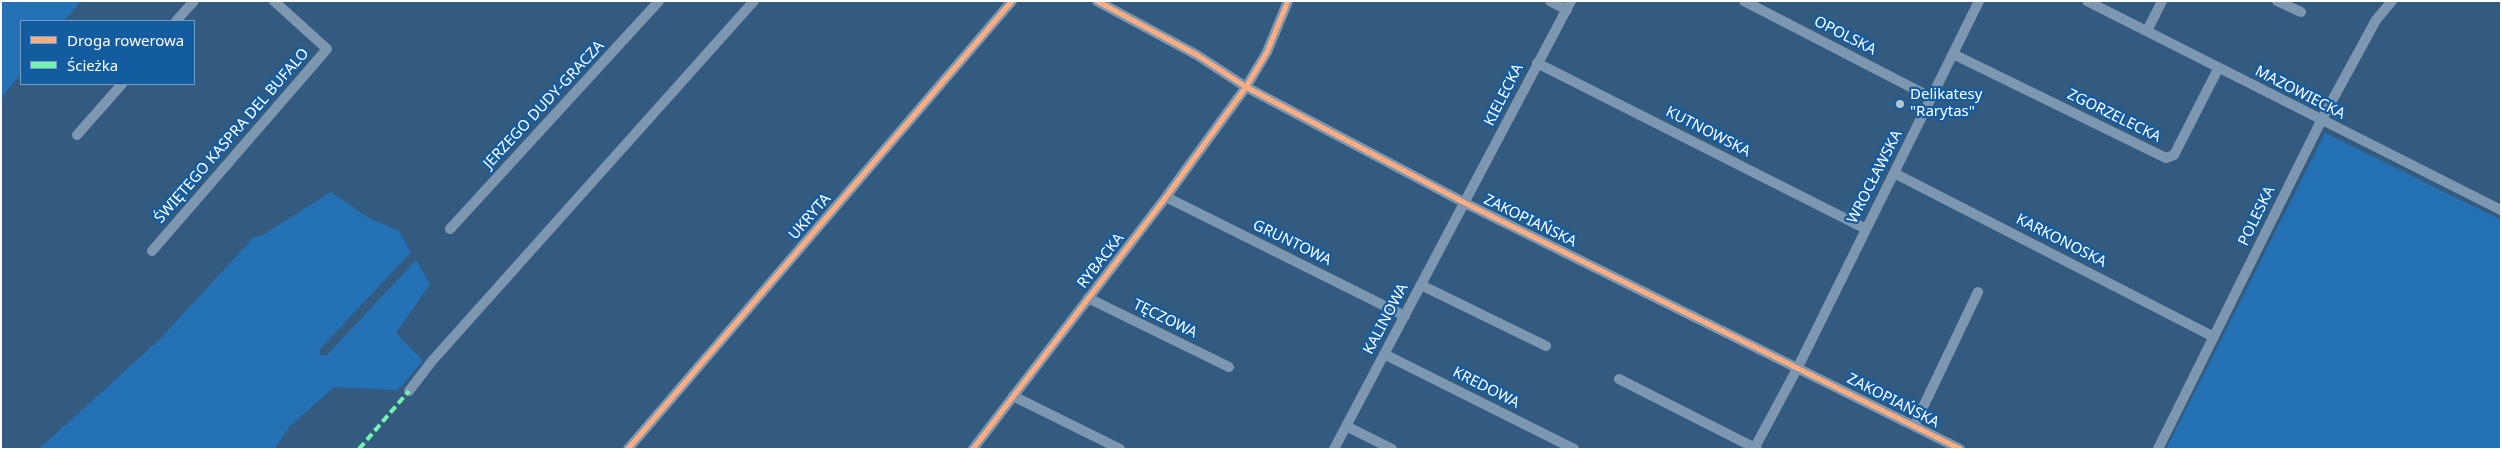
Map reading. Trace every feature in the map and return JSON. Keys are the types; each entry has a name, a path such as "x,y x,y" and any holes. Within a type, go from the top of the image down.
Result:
{"street":[{"path":"177,20 194,1"},
{"name":"ŚWIĘTEGO KASPRA DEL BUFALO","path":"152,251 327,49 274,1"},
{"name":"JERZEGO DUDY-GRACZA","path":"450,229 659,1"},
{"path":"409,391 432,361 754,1"},
{"name":"UKRYTA","path":"628,449 1012,1"},
{"name":"ZAKOPIAŃSKA","path":"1097,1 1197,55 1246,87 1466,203 1960,449"},
{"name":"RYBACKA","path":"973,449 1166,197 1246,87 1271,43 1288,1"},
{"path":"1550,1 1569,6"},
{"name":"OPOLSKA","path":"1744,1 1932,98"},
{"name":"WROCŁAWSKA","path":"1755,448 1798,367 1980,1"},
{"name":"MAZOWIECKA","path":"2087,1 2321,121 2501,210"},
{"path":"2147,31 2162,1"},
{"path":"2278,1 2301,12"},
{"name":"POLESKA","path":"2158,449 2321,121 2376,20 2392,1"},
{"name":"KIELECKA","path":"1466,203 1537,63 1569,6"},
{"name":"ZGORZELECKA","path":"1953,54 2166,158 2174,155 2218,69"},
{"name":"KUTNOWSKA","path":"1537,63 1866,229"},
{"path":"77,135 121,85"},
{"name":"KARKONOSKA","path":"1894,173 2214,337"},
{"name":"GRUNTOWA","path":"1166,197 1405,316"},
{"name":"KALINOWA","path":"1334,449 1466,203"},
{"path":"1421,285 1546,346"},
{"path":"1914,426 1978,292"},
{"name":"TĘCZOWA","path":"1088,298 1229,367"},
{"name":"KREDOWA","path":"1384,354 1574,449"},
{"path":"1619,379 1755,448"},
{"path":"1013,396 1120,449"},
{"path":"1346,426 1392,449"}],"shaded area":[{"path":"1,1 81,1 65,20 20,20 20,75 1,98"},
{"path":"2325,133 2501,220 2501,449 2166,449"},
{"path":"331,192 367,217 399,231 411,252 320,349 320,355 327,355 416,260 430,284 396,333 423,361 398,390 334,387 290,426 274,449 39,449 160,339 254,237 261,236"}],"marked path":[{"path":"359,449 409,391"}],"cycle path":[{"path":"628,449 1012,1"},
{"path":"1097,1 1197,55 1246,87 1465,203 1960,449"},
{"path":"973,449 1166,197 1246,87 1267,52 1288,1"}],"place":[{"name":"Delikatesy \"Rarytas\"","path":"1900,104"}]}
